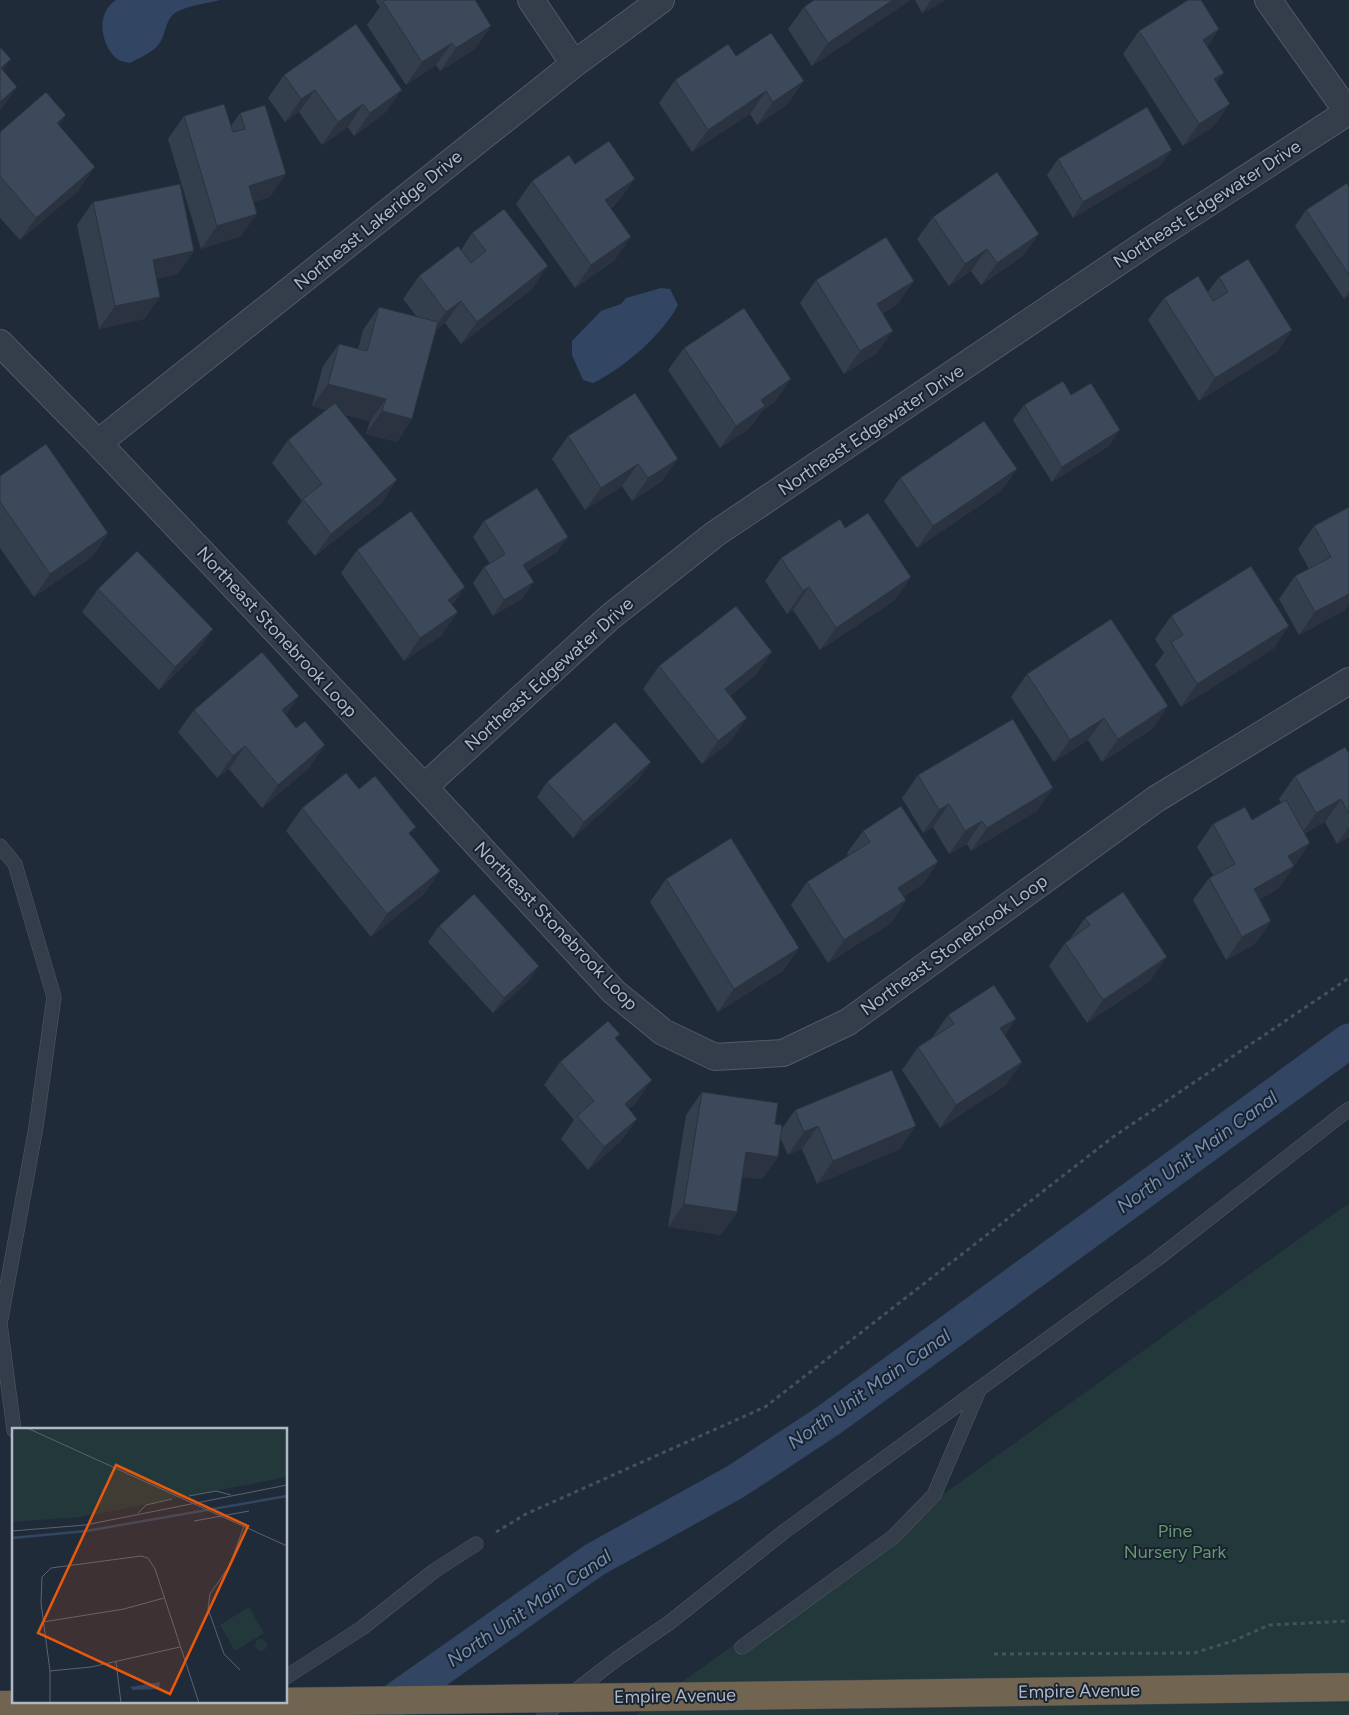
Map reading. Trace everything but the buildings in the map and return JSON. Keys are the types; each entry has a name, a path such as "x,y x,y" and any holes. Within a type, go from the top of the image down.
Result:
{"highway":[{"name":"Empire Avenue","path":"288,1700 876,1694 1349,1686"},
{"name":"Empire Avenue","path":"0,1705 129,1702"}],"street":[{"path":"531,0 574,64"},
{"name":"Northeast Lakeridge Drive","path":"98,443 574,64 661,0"},
{"path":"1268,0 1348,113"},
{"name":"Northeast Edgewater Drive","path":"424,787 610,617 715,534 1151,240 1348,113"},
{"name":"Northeast Stonebrook Loop","path":"0,342 424,787 614,992 663,1032 715,1057 783,1053 848,1022 1156,800 1349,681"}],"lane":[{"path":"0,846 15,864 54,997 36,1127 0,1324 14,1428"},
{"path":"544,1715 618,1658 669,1623 785,1531 1157,1260 1349,1109"},
{"path":"742,1646 893,1537 934,1494 979,1390"},
{"path":"288,1676 362,1628 434,1570 476,1544"},
{"path":"225,1715 245,1702"}],"path":[{"path":"476,1544 526,1514 765,1407 1112,1138 1349,978"},
{"path":"994,1654 1194,1653 1233,1641 1269,1625 1349,1621"}],"green space":[{"name":"Pine Nursery Park","path":"1349,1203 1349,1715 636,1715"}],"water":[{"path":"116,0 220,0 191,6 175,13 169,20 156,47 146,55 130,63 120,61 111,52 106,44 102,28 105,12"},
{"path":"661,288 670,289 678,305 663,327 641,350 605,377 593,383 583,380 572,355 572,341 601,311 621,304 626,298"}],"waterway":[{"name":"North Unit Main Canal","path":"374,1715 594,1560 735,1482 829,1420 1349,1041"}]}
